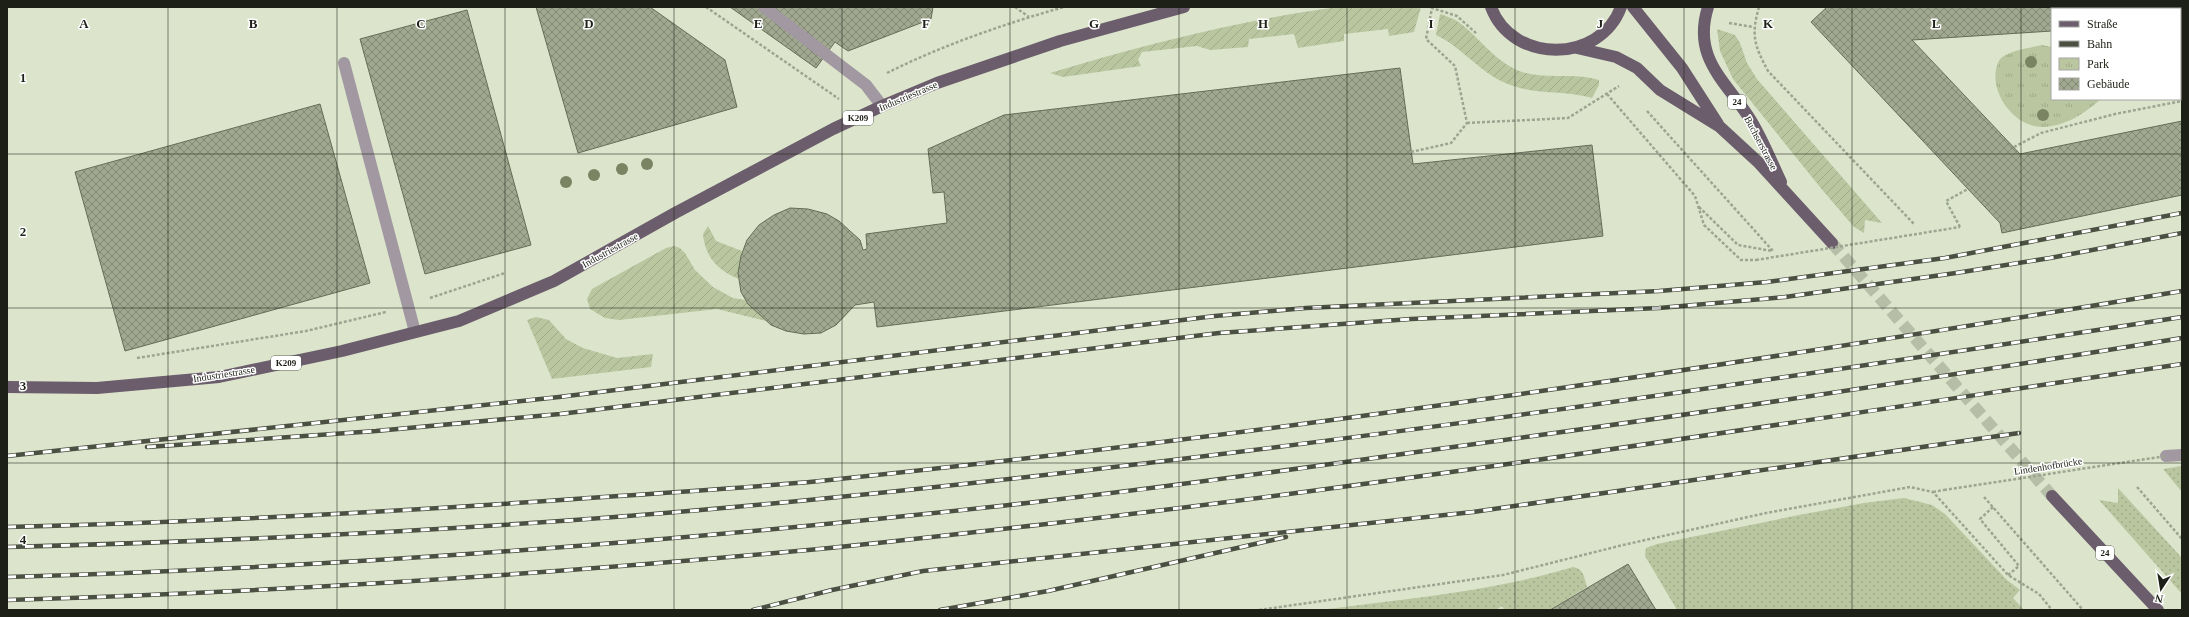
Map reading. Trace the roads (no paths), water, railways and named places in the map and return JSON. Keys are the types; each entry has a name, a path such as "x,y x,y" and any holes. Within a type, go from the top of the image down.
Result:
{"main road":[{"name":"Industriestrasse","path":"7,387 97,388 219,377 342,351 459,321 554,281 833,129 882,106 937,83 1060,41 1184,7"},
{"path":"1481,7 1492,10 1505,29 1521,41 1539,49 1558,51 1577,48 1591,42 1603,33 1613,22 1621,7"},
{"name":"Buchserstrasse","path":"1633,7 1682,68 1720,127"},
{"name":"Buchserstrasse","path":"1708,7 1702,31 1707,54 1723,83 1750,119 1787,194"},
{"name":"Buchserstrasse","path":"1577,48 1616,57 1637,68 1660,90 1720,127 1758,162 1832,243"},
{"name":"24","path":"2052,496 2158,610"}],"lane":[{"path":"764,7 866,85 882,106"},
{"path":"344,63 415,332"},
{"path":"2166,456 2182,455"}],"tunnel":[{"path":"1832,243 2052,496"}],"railway":[{"path":"7,456 559,397 1215,316 1306,308 1659,291 1767,282 1945,258 2182,213"},
{"path":"147,447 376,431 560,414 1219,333 1411,319 1659,308 1785,297 2050,258 2182,233"},
{"path":"7,527 371,512 820,481 1162,442 1332,420 1673,372 2182,291"},
{"path":"7,547 312,536 515,524 718,509 990,481 1331,440 1502,417 1842,369 2182,317"},
{"path":"7,577 263,567 390,559 645,540 900,517 1229,478 1619,424 1807,397 2182,338"},
{"path":"7,600 109,597 414,581 819,549 1181,508 1468,470 2182,364"},
{"path":"753,610 832,590 923,571 1473,512 2019,433"},
{"path":"940,610 1048,591 1286,537"}]}
